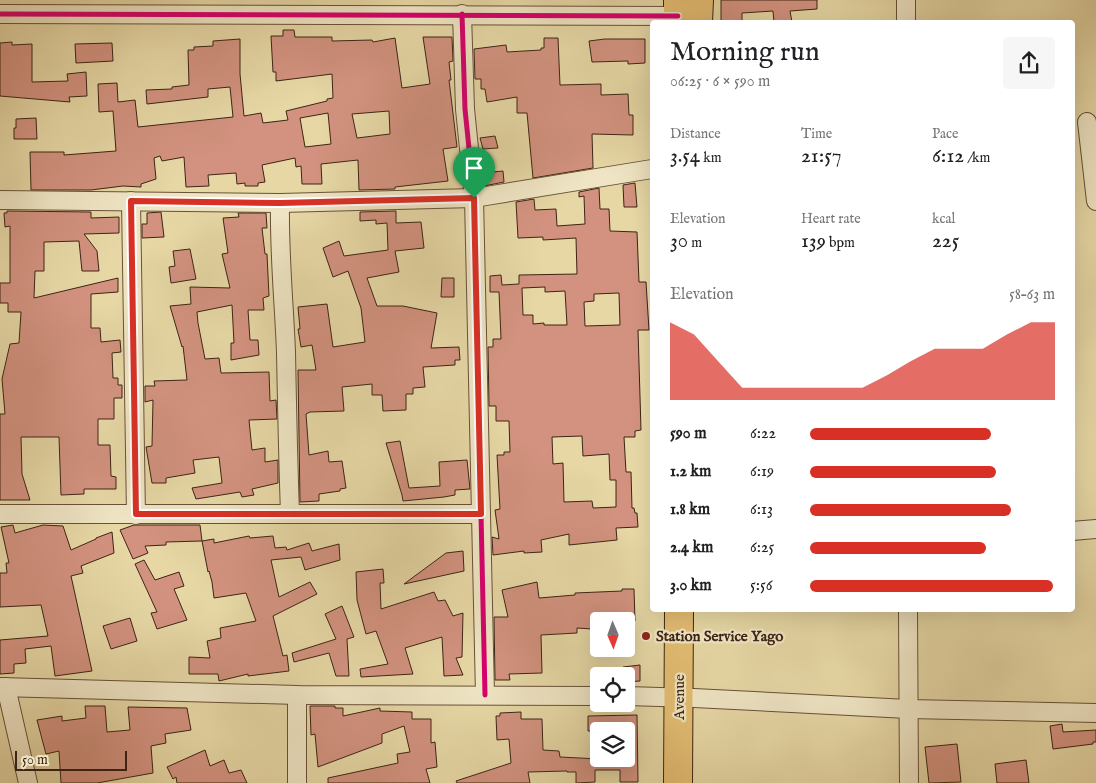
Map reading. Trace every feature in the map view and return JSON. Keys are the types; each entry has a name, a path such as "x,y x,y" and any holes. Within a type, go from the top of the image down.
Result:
{"highway":[{"name":"Avenue","path":"678,612 686,697 678,783"},
{"path":"694,612 686,697 694,783"}],"street":[{"path":"906,0 906,20"},
{"path":"0,14 196,7 368,7 462,14 686,12"},
{"path":"462,14 465,110 474,198 485,695"},
{"path":"1085,122 1096,202"},
{"path":"0,200 280,203 474,198 650,169"},
{"path":"131,201 136,514"},
{"path":"280,203 279,228 286,352 290,513"},
{"path":"0,514 481,514"},
{"path":"1075,531 1096,530"},
{"path":"908,612 909,783"},
{"path":"28,783 3,687 297,695 590,696"},
{"path":"297,695 298,783"},
{"path":"635,696 686,697 908,709 1096,713"}],"building":[{"path":"721,0 817,0 817,9 790,11 792,20 774,20 773,11 742,13 742,20 721,20"},
{"path":"283,30 294,30 295,37 332,37 332,41 372,40 373,42 395,38 402,88 430,84 423,37 452,37 453,61 449,62 451,80 449,80 457,147 443,149 448,181 395,187 395,189 359,190 358,160 321,164 322,184 302,184 301,166 296,167 295,158 262,165 265,182 258,183 258,186 245,186 245,183 237,184 236,173 208,175 209,186 186,187 184,157 162,161 160,156 154,158 156,179 141,184 141,187 123,186 91,190 31,190 30,152 64,152 64,155 116,151 113,111 99,112 98,84 117,83 118,102 135,100 138,127 233,117 230,87 208,89 208,97 147,104 146,90 172,89 172,87 189,85 188,50 194,50 194,47 213,46 213,41 240,39 240,74 244,116 261,113 263,123 288,120 286,111 333,98 332,74 276,81 276,72 273,72 271,36 283,36","holes":["389,111 390,134 357,138 352,114","328,113 331,144 305,147 300,118"]},
{"path":"544,38 558,38 560,85 601,84 601,95 628,94 629,115 633,115 633,135 592,134 593,168 533,178 527,113 517,113 517,97 487,102 485,89 481,89 481,79 475,79 474,49 506,45 507,52 541,50 541,48 544,48"},
{"path":"645,39 645,63 628,64 628,61 592,62 589,41"},
{"path":"12,42 12,45 32,44 32,82 68,81 67,74 86,72 87,96 69,97 70,102 0,96 0,43"},
{"path":"112,43 113,61 76,63 75,44"},
{"path":"36,118 37,139 14,139 16,119"},
{"path":"495,136 498,148 483,149 480,138"},
{"path":"503,171 504,182 484,186 483,173"},
{"path":"635,183 637,207 624,207 623,185"},
{"path":"599,188 600,209 609,209 610,231 637,232 639,282 646,282 649,330 638,330 641,430 635,431 635,437 624,437 626,472 631,472 632,508 637,513 638,527 616,528 617,540 569,545 569,534 541,540 542,552 524,553 524,551 493,555 492,537 499,539 495,510 500,509 497,455 504,455 504,452 510,452 509,421 496,421 496,406 489,406 488,347 493,347 493,339 501,339 499,292 490,292 490,276 501,275 502,285 519,284 519,275 577,274 576,238 543,240 543,237 518,238 516,202 534,199 535,210 556,209 557,226 585,224 584,196 579,197 579,192","holes":["545,287 545,292 565,291 567,325 533,324 533,315 523,315 522,288","619,293 620,325 585,326 584,302 594,301 594,294","582,436 583,456 609,454 610,480 616,480 616,507 593,508 592,501 564,502 563,463 553,464 552,437"]},
{"path":"7,211 91,212 91,218 119,217 119,233 84,234 97,251 99,271 82,271 79,241 44,242 44,271 35,271 34,298 118,278 118,292 91,294 91,328 100,328 101,342 120,340 121,352 112,353 113,378 118,378 118,385 122,385 122,398 114,398 114,419 98,419 98,445 110,445 111,476 116,477 116,489 84,489 84,494 61,495 59,437 21,437 22,474 30,500 0,500 0,414 5,414 2,379 10,344 19,343 21,312 8,312 8,303 0,303 0,283 10,283 10,226 5,227 4,213 7,213"},
{"path":"396,211 396,223 421,222 424,248 395,251 399,272 367,278 377,306 403,306 437,313 431,348 459,347 460,360 455,360 455,365 423,367 425,387 413,388 413,394 406,394 406,410 383,411 382,395 372,395 372,384 342,387 344,411 310,412 306,414 309,455 328,451 329,462 342,461 346,488 340,489 340,491 319,494 319,501 300,502 298,370 316,370 312,345 301,347 298,329 300,329 298,307 327,304 333,347 365,342 361,308 348,271 333,277 323,248 339,241 344,256 388,250 387,223 376,224 376,220 360,221 360,212"},
{"path":"161,212 164,237 142,238 142,224 147,224 147,213"},
{"path":"238,213 266,213 267,228 262,228 265,254 267,254 269,296 263,298 264,310 248,310 250,340 258,340 259,355 231,360 231,343 234,343 232,305 197,312 198,323 205,359 219,358 221,373 269,372 270,401 276,400 277,419 249,420 252,450 265,448 265,462 278,460 278,483 252,489 254,495 242,497 240,492 196,499 192,488 222,483 219,457 193,460 195,473 166,478 166,483 152,483 146,447 152,446 153,400 145,402 145,386 155,386 154,381 187,380 183,346 170,306 191,304 190,287 230,288 222,254 228,253 223,218 239,217"},
{"path":"190,249 196,279 171,283 169,267 175,266 173,251"},
{"path":"442,278 454,278 454,297 441,297"},
{"path":"400,441 409,488 440,486 439,462 467,460 470,489 455,490 455,495 444,497 403,501 386,443"},
{"path":"13,525 15,533 43,525 63,526 71,550 112,532 114,553 81,566 83,573 71,576 92,671 55,676 51,646 25,649 26,663 14,664 14,673 0,674 0,640 48,636 41,605 0,607 0,573 7,573 6,563 9,563 1,527"},
{"path":"134,525 200,525 202,541 166,542 166,545 145,546 148,553 133,559 120,530"},
{"path":"249,536 250,538 273,536 275,548 286,547 287,550 309,543 312,551 339,544 340,560 305,570 301,557 271,560 279,597 310,582 317,594 273,616 283,656 287,655 289,671 248,676 248,674 219,681 218,674 189,674 189,657 210,658 207,641 221,638 220,628 256,621 246,593 214,598 202,541 214,539 214,543"},
{"path":"463,551 464,571 404,584 446,553"},
{"path":"144,560 155,580 179,572 184,586 174,589 187,620 157,629 151,613 157,612 135,564"},
{"path":"383,569 384,583 380,583 381,609 434,592 438,601 445,600 453,616 463,613 462,657 456,658 463,675 444,676 442,637 405,648 413,674 361,677 360,669 388,664 376,631 366,634 357,600 356,572"},
{"path":"537,582 539,598 575,595 575,593 634,589 635,612 590,612 590,629 577,628 577,633 541,635 542,673 509,674 510,680 495,680 494,617 508,617 502,590"},
{"path":"342,606 354,637 347,639 349,676 336,676 329,653 294,662 292,653 336,639 325,614"},
{"path":"130,618 137,641 111,649 103,626"},
{"path":"640,665 640,681 635,681 635,667 623,667"},
{"path":"85,706 105,706 107,732 130,730 128,707 187,708 191,730 165,734 166,743 151,746 153,773 97,783 61,783 59,751 46,754 37,720 62,716 62,721 86,718"},
{"path":"310,706 335,706 335,708 343,708 343,716 380,708 380,711 412,712 412,719 431,719 431,743 435,742 437,767 426,769 430,783 328,783 328,778 398,763 397,754 410,752 404,726 382,734 382,743 318,767 315,734 311,735"},
{"path":"521,712 521,719 542,719 543,750 559,751 560,757 590,759 590,767 635,767 635,722 590,722 590,731 588,731 588,716 637,715 638,782 620,782 620,770 595,770 595,782 576,783 576,772 567,771 528,772 530,783 457,783 456,781 511,763 509,739 497,740 496,716 500,716 500,713"},
{"path":"1062,724 1063,732 1096,730 1096,742 1053,749 1050,726"},
{"path":"957,744 961,782 929,783 925,747"},
{"path":"205,750 210,766 224,760 229,773 241,770 247,783 177,783 176,777 173,779 167,767"},
{"path":"1026,760 1029,783 997,783 995,764"}],"cycle path":[{"path":"0,14 678,16"},
{"path":"462,14 465,109 474,198 485,695"}],"place":[{"name":"Station Service Yago","path":"646,636"}],"route":[{"path":"474,198 481,514 136,514 131,201 280,203 474,198"}]}
